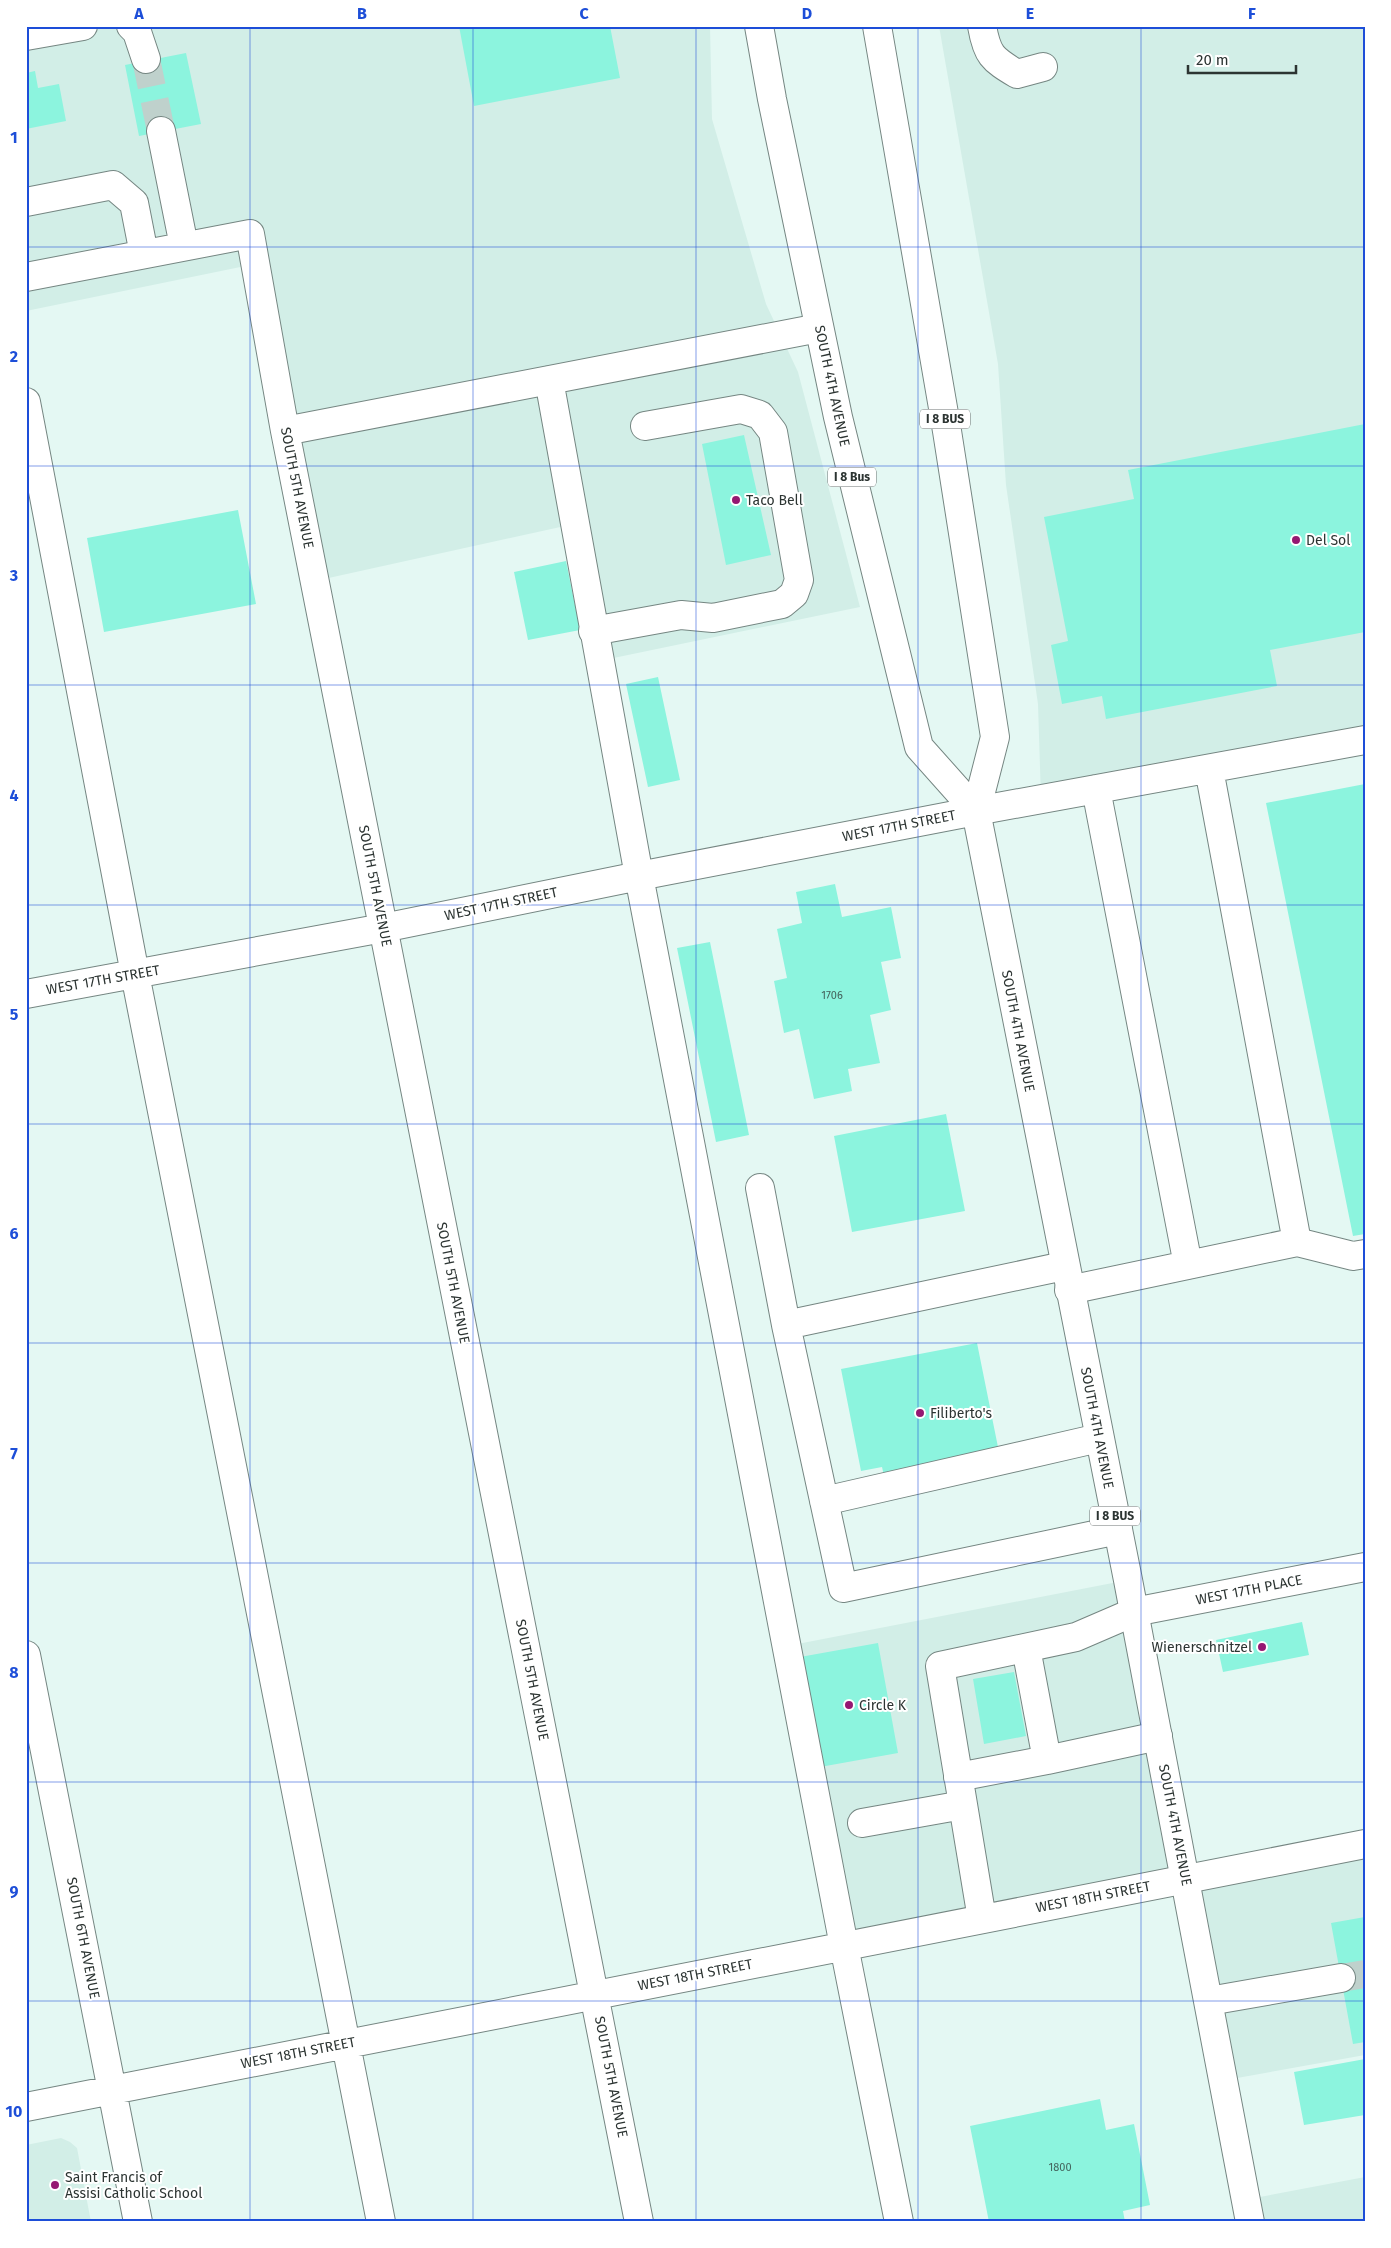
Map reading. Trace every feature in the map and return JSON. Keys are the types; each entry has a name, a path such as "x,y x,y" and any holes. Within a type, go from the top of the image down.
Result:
{"street":[{"path":"26,36 82,26"},
{"path":"131,26 137,32 146,59"},
{"name":"SOUTH 4TH AVENUE","path":"759,26 772,99 840,426 920,747 976,811"},
{"name":"SOUTH 4TH AVENUE","path":"876,26 947,431 995,737 976,811 1134,1612 1250,2222"},
{"path":"982,26 985,42 995,61 1017,74 1043,67"},
{"path":"26,277 184,246 161,132"},
{"path":"26,202 114,185 134,202 144,254"},
{"name":"SOUTH 5TH AVENUE","path":"184,246 250,234 285,431 639,2222"},
{"path":"285,431 819,328"},
{"path":"549,380 593,631 639,876 844,1946 899,2222"},
{"path":"26,402 135,974 381,2222"},
{"path":"593,631 681,615 713,618 782,604 794,594 799,580 773,432 760,415 741,409 645,426"},
{"name":"WEST 17TH STREET","path":"26,994 383,928 976,811 1365,740"},
{"path":"1209,769 1297,1242"},
{"path":"1096,789 1188,1265"},
{"path":"760,1188 786,1325 843,1588 1118,1530"},
{"path":"786,1325 1067,1278 1188,1265 1297,1242 1353,1256 1365,1254"},
{"path":"824,1501 1099,1438"},
{"name":"WEST 17TH PLACE","path":"958,1778 940,1666 1076,1637 1134,1612 1365,1567"},
{"path":"1026,1648 1047,1760"},
{"name":"SOUTH 6TH AVENUE","path":"26,1655 138,2222"},
{"path":"982,1919 958,1778 1158,1736"},
{"path":"862,1823 963,1805"},
{"name":"WEST 18TH STREET","path":"26,2107 1365,1844"},
{"path":"1209,2001 1341,1978"}],"shaded area":[{"path":"26,26 710,26 712,119 766,304 798,372 860,607 599,661 574,524 315,581 255,264 26,311"},
{"path":"939,26 1365,26 1365,737 1041,799 1038,704 1006,485 998,364"},
{"path":"1128,1580 1185,1879 1365,1844 1365,2055 1226,2080 1249,2199 1365,2177 1365,2222 1251,2222 1186,1881 844,1946 787,1646"},
{"name":"Saint Francis of Assisi Catholic School","path":"61,2138 77,2148 91,2222 26,2222 26,2145"}],"building":[{"path":"459,26 610,26 620,78 474,106"},
{"path":"186,53 201,124 139,136 125,65"},
{"path":"35,71 38,88 59,84 66,121 26,129 26,73"},
{"path":"1365,424 1365,632 1270,650 1277,686 1106,719 1102,696 1062,704 1051,645 1068,641 1044,517 1134,499 1128,470"},
{"name":"Taco Bell","path":"744,435 771,555 726,565 702,444"},
{"path":"238,510 256,604 104,632 87,538"},
{"path":"566,561 580,630 528,640 514,572"},
{"path":"658,677 680,780 648,787 626,684"},
{"path":"1365,784 1365,1234 1353,1236 1266,803"},
{"path":"835,884 842,917 891,907 901,958 881,962 891,1010 870,1015 880,1063 848,1069 852,1091 814,1099 799,1029 784,1033 774,981 787,978 777,929 802,923 796,892"},
{"path":"710,942 749,1135 716,1142 677,948"},
{"path":"946,1114 965,1211 852,1232 834,1136"},
{"name":"Filiberto's","path":"977,1343 1000,1457 885,1480 882,1467 861,1471 841,1369"},
{"name":"Wienerschnitzel","path":"1302,1622 1309,1655 1223,1672 1216,1640"},
{"name":"Circle K","path":"878,1643 898,1753 820,1767 800,1657"},
{"path":"1014,1672 1026,1736 984,1744 973,1679"},
{"path":"1365,1917 1365,2042 1353,2044 1331,1923"},
{"path":"1365,2059 1365,2115 1304,2125 1294,2072"},
{"path":"1100,2099 1106,2130 1134,2124 1150,2205 1123,2211 1125,2222 989,2222 970,2126"}],"tunnel":[{"path":"146,59 161,131"},
{"path":"1341,1978 1365,1974"}],"place":[{"name":"Taco Bell","path":"736,500"},
{"name":"Del Sol","path":"1296,540"},
{"name":"Filiberto's","path":"920,1413"},
{"name":"Wienerschnitzel","path":"1262,1647"},
{"name":"Circle K","path":"849,1705"},
{"name":"Saint Francis of Assisi Catholic School","path":"55,2185"}]}
